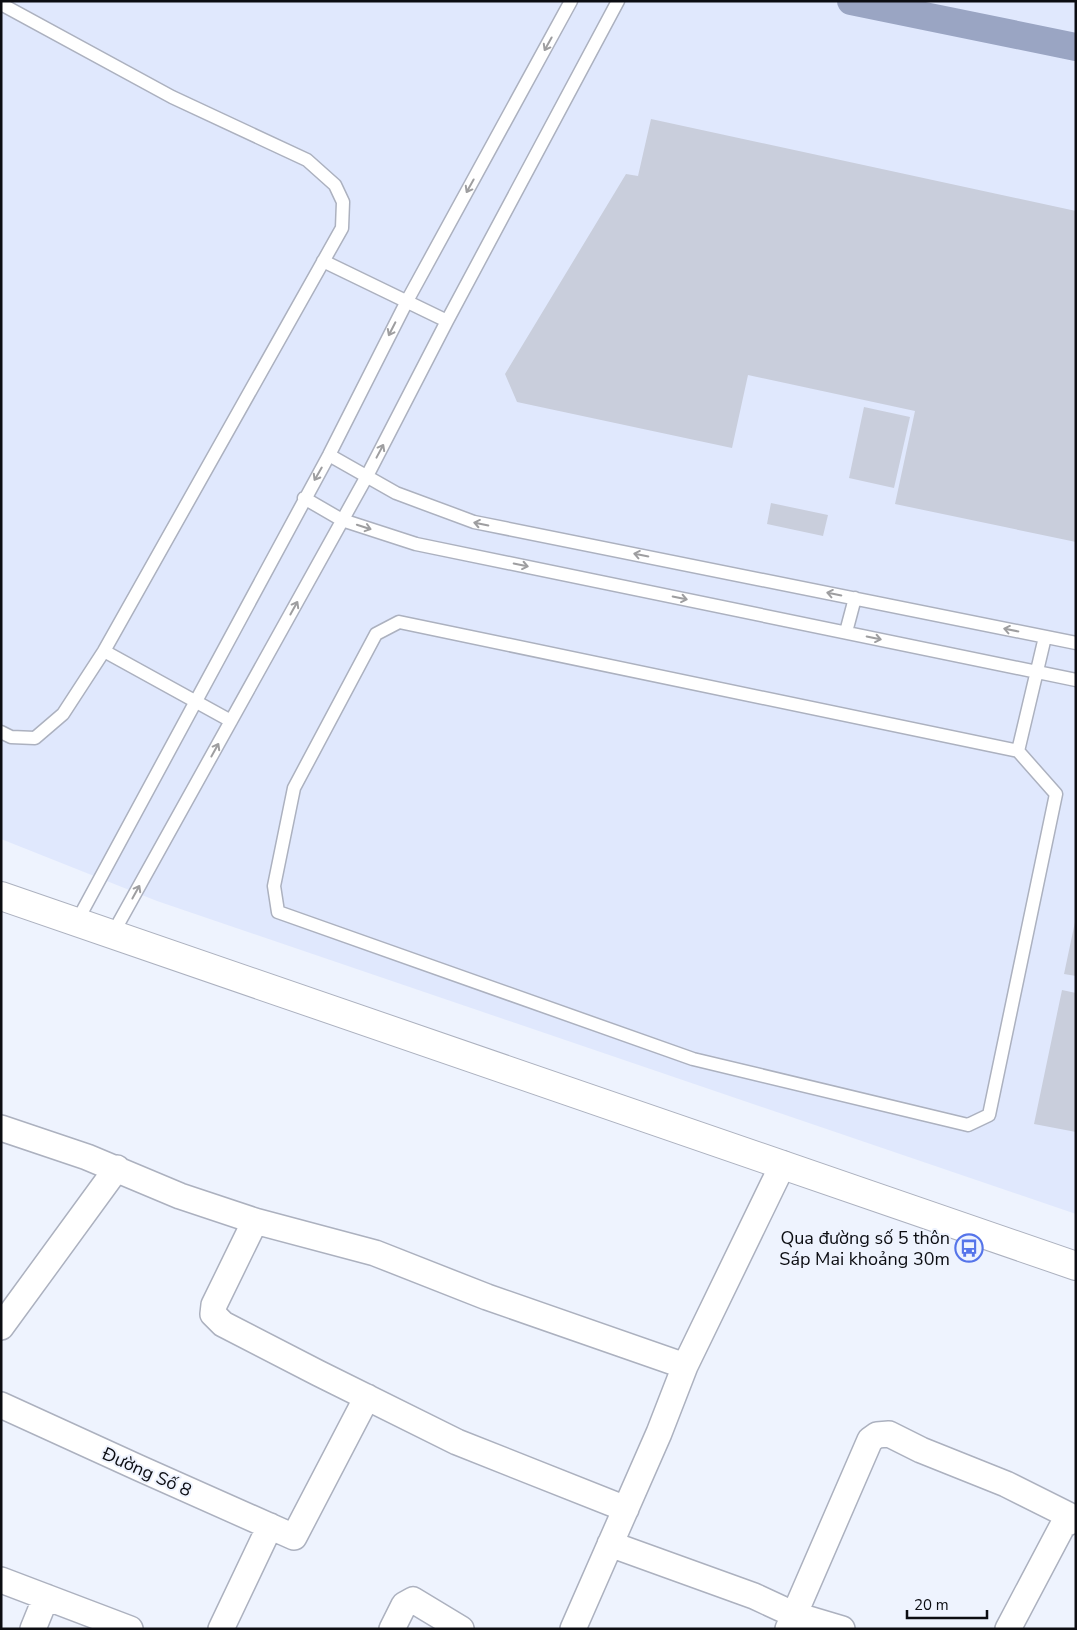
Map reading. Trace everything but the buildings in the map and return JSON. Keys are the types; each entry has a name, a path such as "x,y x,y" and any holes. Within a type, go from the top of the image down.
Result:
{"street":[{"path":"1,896 1076,1266"},
{"path":"1,1128 117,1168 180,1196 255,1221 375,1253 487,1297 685,1366"},
{"path":"573,1629 659,1433 685,1366 783,1164"},
{"path":"1,1327 117,1168"},
{"path":"255,1221 214,1305 214,1314 223,1324 457,1442 626,1509"},
{"name":"Đường Số 8","path":"1,1405 294,1537 367,1397"},
{"path":"791,1622 870,1440 878,1435 889,1434 921,1450 1006,1484 1075,1518"},
{"path":"1008,1629 1062,1525 1075,1518"},
{"path":"221,1629 270,1526"},
{"path":"610,1544 754,1596 791,1622 842,1629"},
{"path":"1,1580 130,1629"},
{"path":"34,1629 46,1597"},
{"path":"392,1629 404,1605 413,1600 461,1629"}],"lane":[{"path":"76,922 329,455 406,301 571,1"},
{"path":"112,935 367,476 618,1"},
{"path":"1,4 172,97 307,160 335,185 343,202 342,228 104,651 62,714 35,738 11,737 1,732"},
{"path":"323,261 448,321"},
{"path":"329,455 396,492 474,522 1076,643"},
{"path":"304,498 342,520 416,544 1076,680"},
{"path":"846,632 855,598"},
{"path":"399,622 1018,751 1056,794 989,1115 968,1125 693,1059 278,912 274,886 294,788 376,634 399,622"},
{"path":"1018,751 1045,636"},
{"path":"104,651 231,721"}],"shaded area":[{"path":"1,1 1076,1 1076,1214 157,901 1,839"}],"waterway":[{"path":"851,1 1076,47"}],"place":[{"name":"Qua đường số 5 thôn Sáp Mai khoảng 30m","path":"969,1248"}]}
